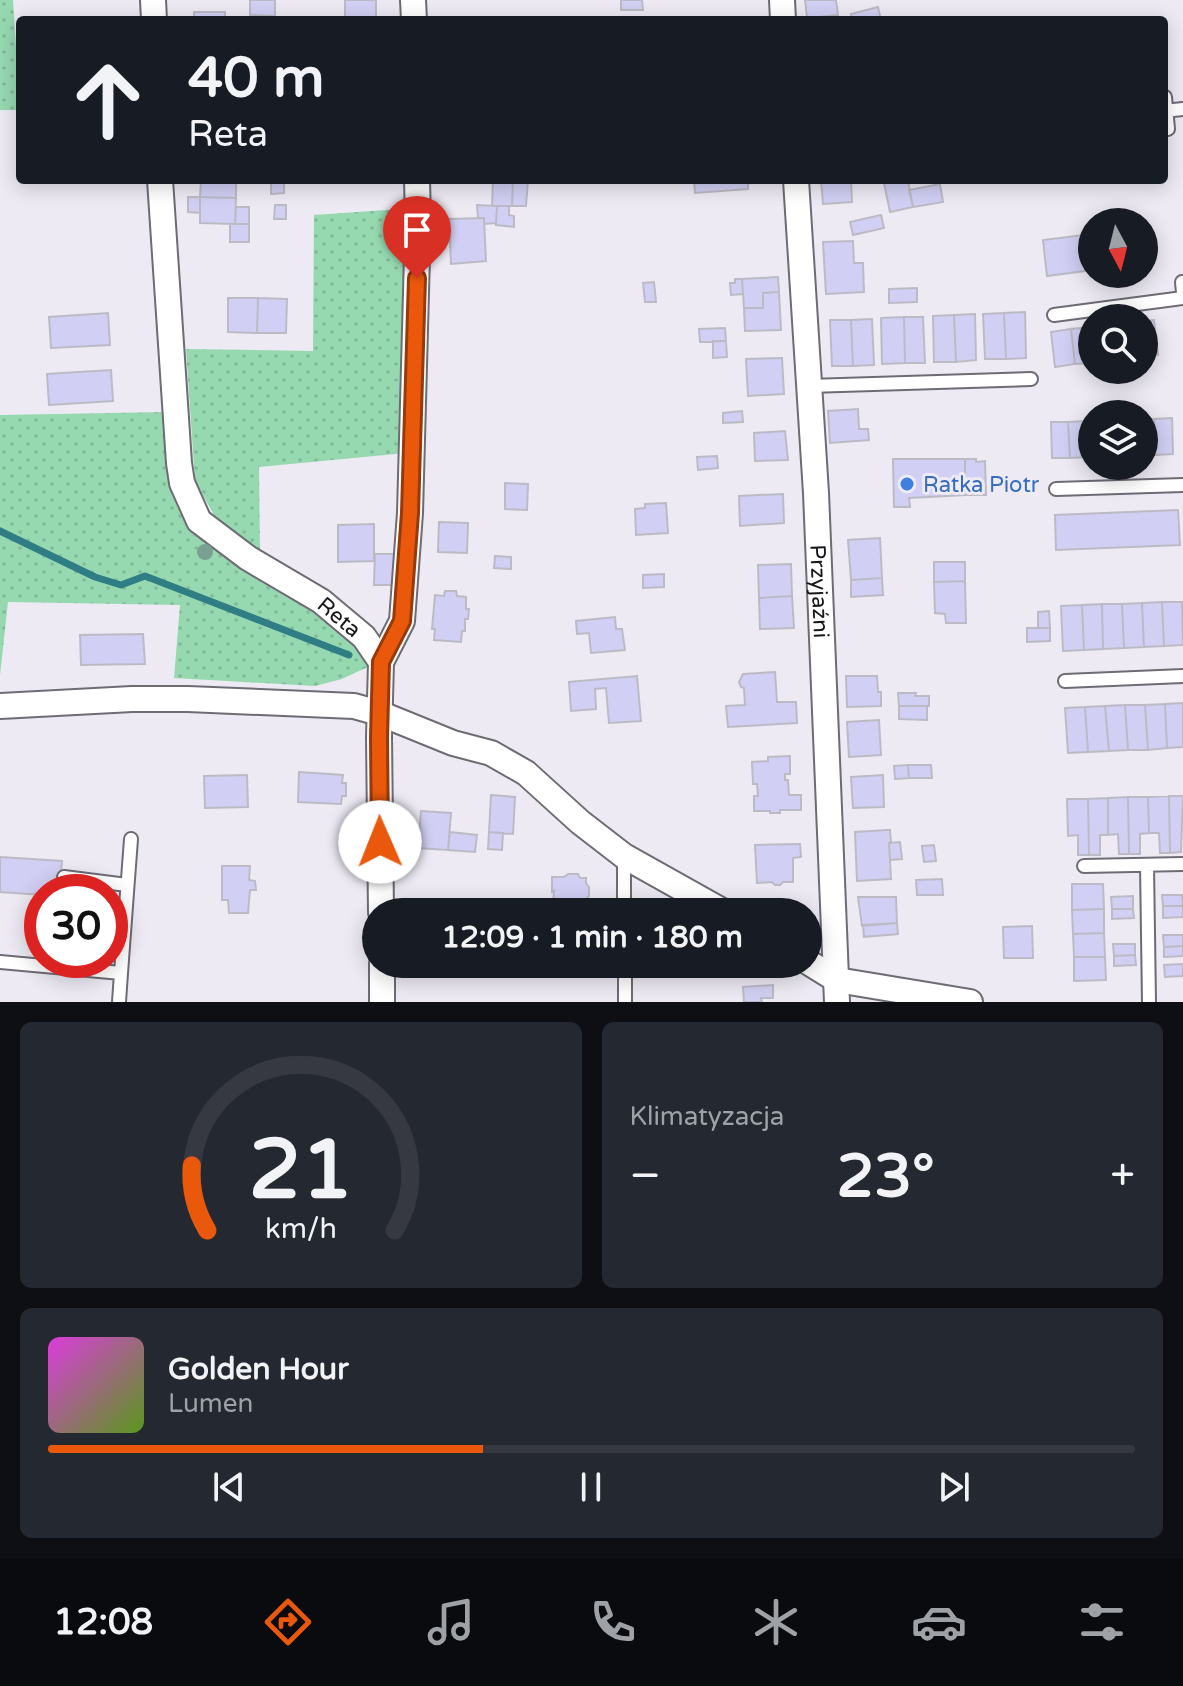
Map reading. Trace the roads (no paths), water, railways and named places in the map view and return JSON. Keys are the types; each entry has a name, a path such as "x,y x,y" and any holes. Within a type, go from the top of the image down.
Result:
{"street":[{"name":"Reta","path":"160,184 179,463 182,483 199,521 248,558 321,601 364,637 381,662"},
{"path":"381,898 381,662 402,621 409,529 417,184"},
{"name":"Przyjaźni","path":"796,184 816,493 837,991"},
{"path":"0,706 188,699 344,705 379,713 453,743 491,753 526,773 580,822 624,856 699,898"},
{"path":"822,976 837,991 970,1002"},
{"path":"382,978 382,1002"}],"lane":[{"path":"1054,315 1183,291"},
{"path":"809,386 1031,379"},
{"path":"1056,489 1183,485"},
{"path":"1065,681 1183,676"},
{"path":"128,874 131,839"},
{"path":"624,856 624,898"},
{"path":"1084,866 1183,864"},
{"path":"1147,865 1149,1002"},
{"path":"0,962 24,964"},
{"path":"119,1002 121,978"},
{"path":"625,978 625,1002"}],"waterway":[{"path":"0,531 95,577 121,585 145,576 349,655"}],"place":[{"name":"Ratka Piotr","path":"907,484"}]}
